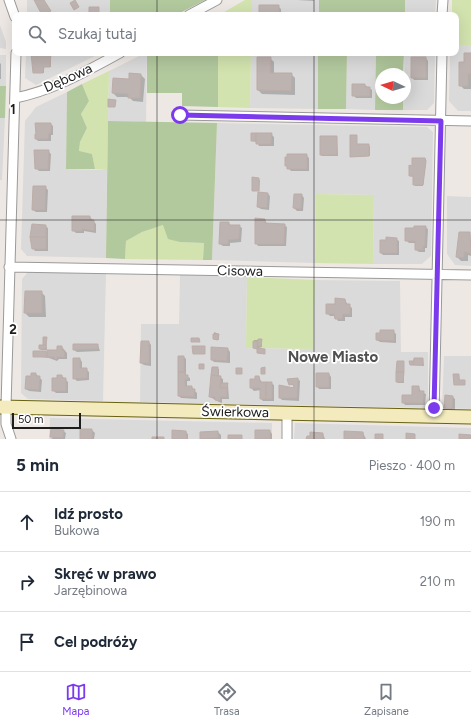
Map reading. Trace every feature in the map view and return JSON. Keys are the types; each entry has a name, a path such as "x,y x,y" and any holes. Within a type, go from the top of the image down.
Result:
{"street":[{"path":"9,0 13,12"},
{"path":"195,12 217,0"},
{"path":"442,12 443,0"},
{"path":"11,439 6,424 3,407 16,56"},
{"name":"Dębowa","path":"15,98 28,95 80,75 115,56"},
{"path":"434,416 442,56"},
{"path":"180,115 471,121"},
{"name":"Cisowa","path":"9,267 471,275"},
{"name":"Świerkowa","path":"3,407 471,417"},
{"path":"287,413 287,439"}],"shaded area":[{"path":"27,0 110,0 110,12 27,12"},
{"path":"252,0 319,0 319,12 252,12"},
{"path":"405,0 436,0 435,12 405,12"},
{"path":"0,25 6,42 6,49 0,48"},
{"path":"459,45 471,45 471,111 458,111 449,101 450,56 459,56"},
{"path":"0,55 6,55 6,86 0,86"},
{"path":"26,56 95,56 36,85 25,78"},
{"path":"139,56 147,56 146,122 108,121 109,71"},
{"path":"251,56 318,56 318,109 250,108"},
{"path":"347,56 376,56 375,110 346,109"},
{"path":"404,56 435,56 434,103 427,110 403,110 403,104 411,104 411,68 404,68"},
{"path":"67,92 66,169 107,170 106,258 27,256 21,249 25,121 36,107"},
{"path":"0,118 5,118 2,180 0,180"},
{"path":"217,123 427,127 433,132 431,256 422,264 373,264 374,195 316,194 315,263 212,260"},
{"path":"447,196 471,197 471,266 455,265 447,254"},
{"path":"28,272 106,274 103,401 28,399 21,393 22,279"},
{"path":"180,275 247,277 246,348 313,349 315,280 400,281 401,352 428,352 428,408 140,402 141,324 179,324"},
{"path":"444,356 471,356 471,409 442,408"},
{"path":"50,418 272,423 272,439 49,439"},
{"path":"295,423 471,428 471,439 294,439"}],"green space":[{"path":"110,0 205,0 182,12 110,12"},
{"path":"245,0 252,0 252,12 224,12"},
{"path":"319,0 405,0 405,12 319,12"},
{"path":"452,0 471,0 471,45 459,45 459,12 452,12"},
{"path":"147,56 218,56 218,107 182,106 182,93 147,93"},
{"path":"218,56 251,56 250,108 218,107"},
{"path":"318,56 347,56 346,109 318,109"},
{"path":"376,56 404,56 403,68 376,68"},
{"path":"109,71 107,170 95,169 92,154 79,152 80,142 87,128 81,114 89,101 82,84"},
{"path":"82,84 89,101 81,114 87,128 80,142 79,151 92,154 95,169 66,169 67,92"},
{"path":"0,86 6,86 5,118 0,118"},
{"path":"375,104 403,104 403,110 375,110"},
{"path":"108,121 217,123 212,260 203,260 204,243 180,242 168,239 163,225 142,232 126,241 125,259 106,258"},
{"path":"316,194 374,195 373,264 315,263"},
{"path":"163,225 180,242 204,243 203,260 125,259 126,241 142,232"},
{"path":"247,277 315,280 313,349 246,348"}],"building":[{"path":"34,0 44,0 51,11 40,12"},
{"path":"75,0 79,7 74,10 70,3"},
{"path":"259,5 279,5 279,12 259,12"},
{"path":"89,7 99,7 99,12 89,12"},
{"path":"464,53 471,53 471,74 468,74 468,86 459,86 459,62 464,62"},
{"path":"31,56 51,56 50,67 44,67 43,73 33,73"},
{"path":"257,57 271,57 270,73 292,73 291,91 257,90"},
{"path":"411,57 426,57 426,78 411,78"},
{"path":"129,73 141,74 140,98 128,98 128,94 112,93 113,78 129,79"},
{"path":"352,84 365,84 365,87 370,87 370,96 352,96"},
{"path":"108,99 116,100 115,107 108,107"},
{"path":"35,123 51,123 51,133 49,133 48,139 35,139"},
{"path":"251,133 256,133 256,141 251,141"},
{"path":"256,133 272,133 271,144 256,144"},
{"path":"350,135 357,135 357,144 369,144 369,156 350,157"},
{"path":"320,136 337,136 337,155 320,155"},
{"path":"34,150 49,150 48,169 35,169"},
{"path":"287,154 307,154 307,169 287,169 287,166 285,166 285,157 287,157"},
{"path":"412,158 425,158 426,161 423,185 413,185 413,176 409,176 409,165 412,166"},
{"path":"252,177 259,178 259,191 252,191"},
{"path":"33,186 46,186 45,210 32,210"},
{"path":"258,192 268,193 267,208 257,207"},
{"path":"294,194 302,194 301,209 293,208"},
{"path":"72,216 90,216 90,220 94,220 94,231 82,229 82,231 72,231"},
{"path":"255,218 265,219 265,223 285,224 284,244 255,244"},
{"path":"220,222 229,222 229,225 240,225 239,239 228,240 228,244 219,244"},
{"path":"32,224 46,225 46,237 30,237"},
{"path":"414,226 426,226 425,246 423,246 423,250 415,250 415,241 405,241 405,228 414,228"},
{"path":"459,232 470,232 471,253 464,252 464,258 456,257"},
{"path":"30,237 46,237 46,249 32,249"},
{"path":"386,237 397,238 397,253 380,253 380,240 386,240"},
{"path":"25,291 42,291 42,313 24,313"},
{"path":"335,298 345,299 346,304 350,304 350,314 343,314 342,319 335,319 334,314 326,314 326,304 335,304"},
{"path":"380,330 394,330 394,341 376,340 376,333 380,333"},
{"path":"213,334 219,334 218,340 213,339"},
{"path":"43,337 47,337 46,345 43,345"},
{"path":"191,338 199,338 200,342 191,342"},
{"path":"258,339 262,339 261,346 257,346"},
{"path":"141,341 149,341 149,363 140,363"},
{"path":"253,341 258,342 257,349 253,348"},
{"path":"73,344 98,344 98,349 73,350"},
{"path":"39,345 46,345 46,349 39,349"},
{"path":"57,346 62,346 65,357 57,357 57,359 54,359 54,357 47,357 47,350 57,350"},
{"path":"192,346 205,346 205,354 193,354"},
{"path":"211,347 228,348 227,361 211,360"},
{"path":"257,348 265,349 265,354 257,353"},
{"path":"33,351 46,351 47,357 33,357"},
{"path":"178,356 184,356 184,372 178,372"},
{"path":"73,358 80,358 80,368 87,368 87,378 73,379"},
{"path":"414,358 423,358 423,365 413,365"},
{"path":"397,361 404,361 404,372 396,372"},
{"path":"409,361 414,361 413,365 410,365"},
{"path":"199,364 204,364 204,369 199,369"},
{"path":"212,367 218,367 218,376 211,375"},
{"path":"265,367 265,374 261,374 261,368"},
{"path":"236,368 242,368 242,374 236,374"},
{"path":"178,372 185,372 185,375 188,375 188,379 185,379 185,386 192,386 192,389 195,389 194,397 178,396"},
{"path":"396,372 404,372 403,382 396,382"},
{"path":"31,373 36,373 36,376 40,376 39,390 25,389 26,376 31,376"},
{"path":"316,373 329,373 329,387 316,387"},
{"path":"453,374 459,374 459,380 465,380 465,385 454,385"},
{"path":"57,375 62,375 62,378 66,378 66,391 52,391 52,378 57,378"},
{"path":"211,375 221,376 220,388 227,388 227,397 220,397 220,401 215,400 215,397 209,397"},
{"path":"255,376 259,376 260,382 266,382 266,399 260,399 260,388 250,388 250,379 255,379"},
{"path":"298,378 297,398 279,398 279,385 294,388 293,384 289,385 287,379"},
{"path":"266,382 272,382 272,399 266,399"},
{"path":"221,383 228,383 227,388 220,388"},
{"path":"412,386 419,386 419,391 424,391 423,403 402,403 402,395 412,395"},
{"path":"445,395 453,396 452,409 444,408"},
{"path":"51,429 64,430 63,438 50,437"},
{"path":"80,429 92,429 92,439 80,439"},
{"path":"172,430 186,431 187,439 172,439"},
{"path":"255,430 270,430 270,439 255,439"},
{"path":"218,431 218,438 200,439 200,432"},
{"path":"344,431 363,432 364,439 344,439"},
{"path":"310,432 323,433 323,439 306,439 307,436 310,436"},
{"path":"406,433 415,434 415,439 406,439"},
{"path":"375,434 383,434 383,439 375,439"},
{"path":"459,434 471,435 471,439 459,439"},
{"path":"228,435 242,435 242,439 228,439"},
{"path":"152,437 164,437 164,439 152,439"}],"district":[{"name":"Nowe Miasto","path":"333,357"}],"route":[{"path":"180,115 441,121 434,408"}]}
